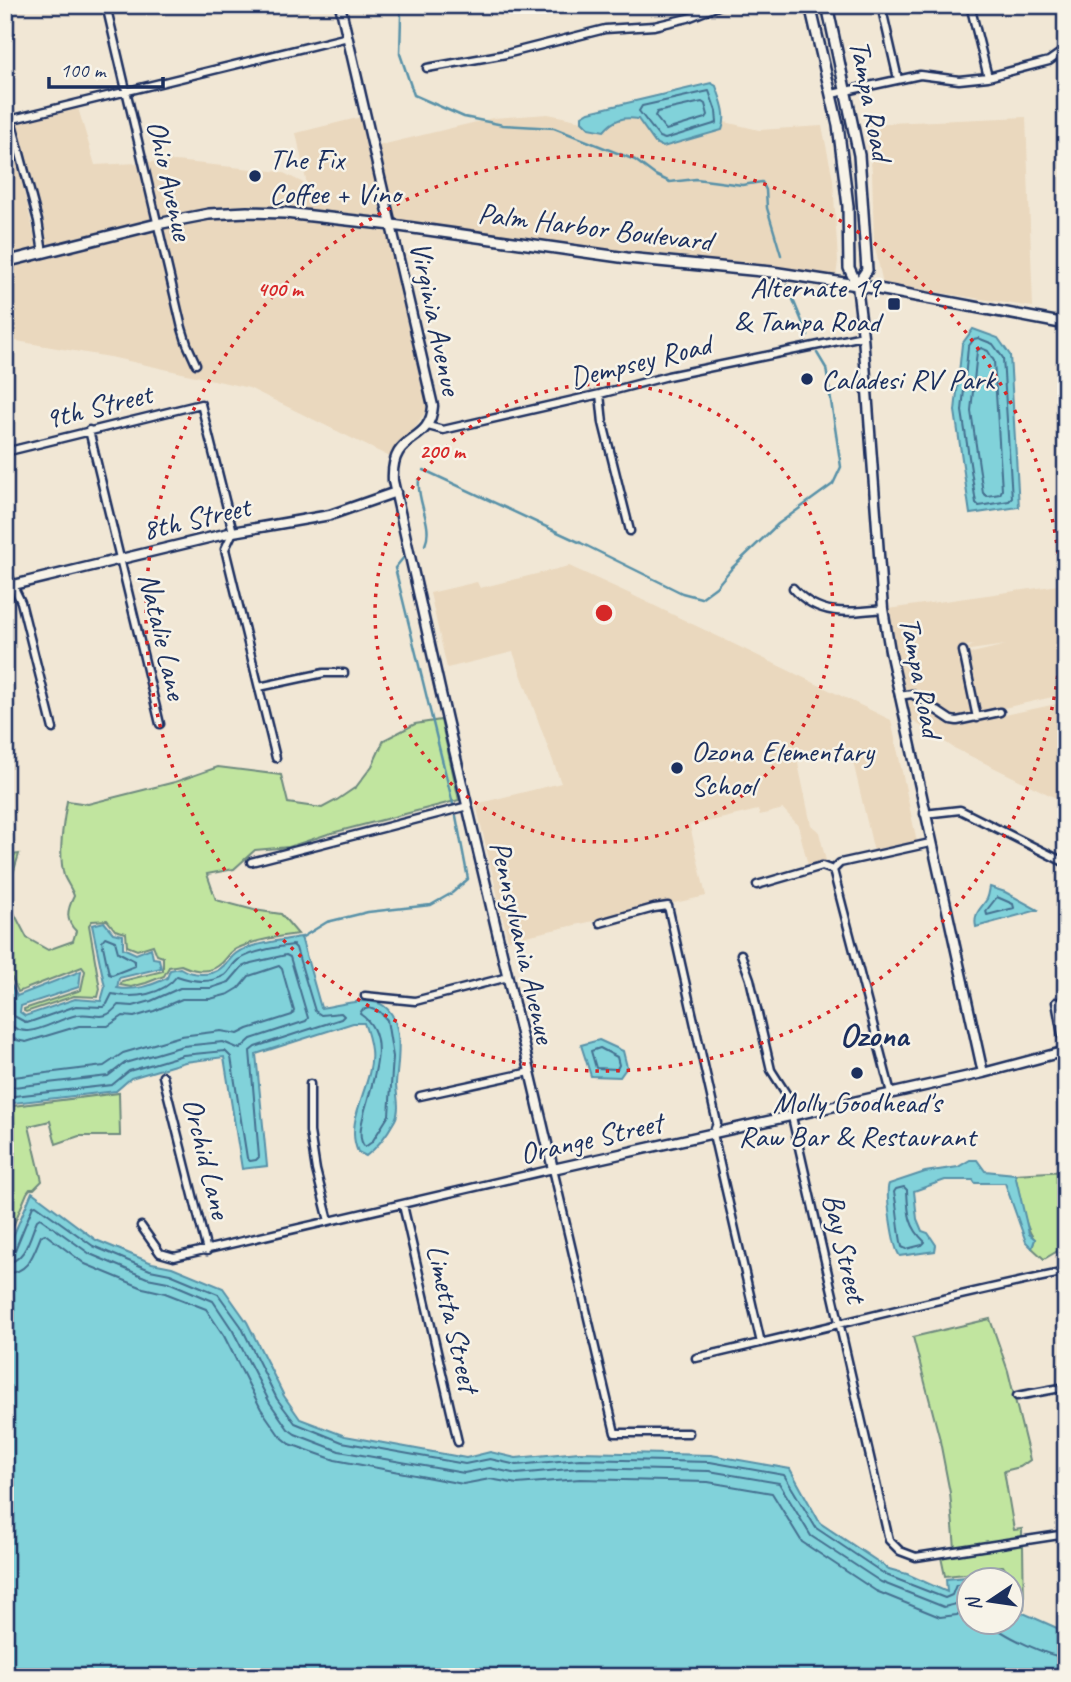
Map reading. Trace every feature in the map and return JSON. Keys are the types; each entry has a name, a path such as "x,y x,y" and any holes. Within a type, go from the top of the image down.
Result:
{"main road":[{"name":"Tampa Road","path":"810,5 838,125 845,181 849,268 857,285"},
{"name":"Tampa Road","path":"827,5 859,155 867,270 857,285"},
{"path":"5,261 157,224 209,215 285,213 393,225"},
{"name":"Palm Harbor Boulevard","path":"393,225 627,258 772,272 857,285"},
{"path":"857,285 1066,324"}],"street":[{"name":"Ohio Avenue","path":"106,5 187,344 196,364"},
{"name":"Virginia Avenue","path":"340,5 433,406 428,426 399,450 393,462"},
{"path":"427,68 506,54 605,29 654,26 688,18 721,5"},
{"path":"881,5 898,79"},
{"path":"971,5 988,77"},
{"path":"8,121 348,37"},
{"path":"832,94 919,75 959,80 988,77 1049,61 1066,48"},
{"path":"5,97 8,121 38,221 43,253"},
{"name":"Tampa Road","path":"857,285 883,609 930,843 983,1073"},
{"name":"Dempsey Road","path":"428,426 443,430 668,376 863,336"},
{"path":"600,394 603,423 630,531"},
{"name":"9th Street","path":"5,452 201,404 233,532"},
{"name":"Natalie Lane","path":"89,430 160,724"},
{"name":"Pennsylvania Avenue","path":"393,462 396,492 615,1433 689,1433"},
{"name":"8th Street","path":"10,586 233,532 330,515 396,492"},
{"path":"233,532 225,549 276,758"},
{"path":"5,569 10,586 21,602 53,729"},
{"path":"793,588 816,607 834,612 883,609"},
{"path":"963,651 977,718"},
{"path":"259,687 324,673 344,673"},
{"path":"899,696 912,694 951,720 977,718 1000,712"},
{"path":"251,862 468,806"},
{"path":"924,814 960,810 1066,863"},
{"path":"833,870 840,863 930,843"},
{"path":"757,884 822,866 833,870"},
{"path":"833,870 891,1093"},
{"path":"600,923 627,914 668,906 717,1123 713,1134 761,1343"},
{"name":"Bay Street","path":"741,954 750,979 771,1070 787,1095 889,1540 900,1551 916,1557 1066,1534"},
{"path":"365,996 415,1001 508,978"},
{"path":"1056,1002 1065,1051"},
{"name":"Orange Street","path":"141,1226 160,1253 166,1256 207,1251 553,1169 983,1073 1065,1051"},
{"path":"420,1096 530,1072"},
{"name":"Orchid Lane","path":"163,1076 207,1251"},
{"path":"310,1084 310,1132 329,1221"},
{"name":"Limetta Street","path":"403,1205 458,1442"},
{"path":"696,1358 839,1326 990,1287 1066,1272"},
{"path":"1017,1396 1066,1387"}],"shaded area":[{"path":"78,108 95,165 138,163 151,221 47,248 16,123"},
{"path":"548,114 582,121 589,128 610,124 624,117 638,119 649,135 722,130 725,122 759,130 822,126 833,179 838,261 836,277 775,267 396,222 377,146 493,118"},
{"path":"361,117 387,221 286,209 160,219 147,162 175,161 282,172 307,185 296,133"},
{"path":"1026,117 1033,307 883,284 874,243 872,171 866,124"},
{"path":"5,125 8,125 38,250 5,258"},
{"path":"285,217 389,229 429,407 390,457 249,388 115,358 5,339 5,266 153,229 182,345 194,369 201,366 191,343 162,227 210,218"},
{"name":"Ozona Elementary School","path":"569,566 891,720 917,842 874,852 851,753 795,749 811,825 819,832 826,861 808,865 798,825 783,809 760,815 758,810 690,826 706,896 508,940 476,804 561,783 513,652 447,668 430,593 477,582 480,588"},
{"path":"1066,584 1066,694 981,713 968,654 1006,645 963,651 973,645 958,648 972,715 953,717 915,691 902,691 888,609"},
{"path":"911,698 948,724 958,725 1066,702 1066,803 954,748 907,717 904,699"}],"green space":[{"path":"441,720 459,800 328,834 289,847 255,850 234,869 207,874 216,900 281,914 298,934 243,946 209,970 194,970 181,965 169,967 164,976 131,987 120,985 122,981 163,971 163,957 157,955 153,945 137,950 127,946 126,933 115,930 107,920 92,921 89,925 100,989 98,997 74,996 24,1011 81,990 85,971 82,967 18,992 12,978 5,979 5,856 19,854 11,880 13,911 27,938 48,950 73,941 76,931 68,915 74,896 64,876 61,858 67,801 88,804 175,782 218,767 281,775 288,803 322,808 356,787 372,766 384,740 415,724"},
{"path":"119,1093 120,1136 79,1136 56,1144 50,1121 29,1126 42,1181 27,1193 5,1245 5,1107"},
{"path":"1066,1171 1066,1246 1044,1259 1032,1248 1035,1239 1025,1218 1015,1174"},
{"path":"990,1319 1008,1371 1030,1460 1020,1467 1004,1471 1014,1530 1022,1529 1022,1537 955,1548 950,1493 939,1436 913,1337"},
{"path":"1023,1545 1023,1566 956,1566 956,1575 945,1576 941,1557"}],"water":[{"path":"711,83 716,86 723,108 722,130 663,147 655,143 638,119 619,120 604,131 589,128 582,121 582,116 589,112"},
{"path":"973,329 998,338 1010,355 1019,507 970,514 955,411 962,344"},
{"path":"990,887 1038,910 976,927 977,915 987,899"},
{"path":"104,922 113,933 123,935 123,948 136,954 151,948 153,958 159,959 161,968 119,978 117,988 124,989 155,983 167,978 170,970 180,968 195,973 212,973 237,952 301,937 321,1008 370,1001 384,1006 395,1021 399,1042 396,1083 398,1111 383,1139 366,1156 358,1152 354,1140 354,1127 371,1063 371,1047 364,1023 353,1023 256,1054 267,1166 242,1169 224,1057 185,1062 131,1078 116,1091 5,1104 5,985 9,981 17,996 81,971 79,987 21,1006 20,1012 25,1016 75,999 101,1001 105,987 92,925"},
{"path":"599,1040 623,1051 627,1067 620,1077 591,1076 581,1045"},
{"path":"970,1160 977,1160 985,1171 1015,1174 1029,1234 1035,1239 1032,1248 1026,1242 1005,1183 945,1180 914,1191 917,1219 922,1231 928,1233 936,1245 935,1251 900,1256 890,1220 889,1184 925,1172 958,1167"},
{"path":"32,1192 96,1240 223,1288 247,1322 284,1396 300,1419 345,1436 466,1458 490,1452 516,1458 579,1452 711,1455 790,1469 820,1523 889,1569 947,1592 946,1579 956,1578 956,1636 1026,1636 1026,1614 1066,1632 1066,1677 5,1677 5,1255"}],"waterway":[{"path":"397,5 401,16 400,54 414,95 464,117 503,125 554,128 635,160 670,182 696,179 742,185 762,182 781,255"},
{"path":"787,285 808,336"},
{"path":"424,470 682,593 701,598 716,587 778,524 833,484 841,467 826,368 817,353"},
{"path":"419,480 427,529 425,545"},
{"path":"404,557 395,568 453,804"},
{"path":"301,938 327,922 368,912 431,905 452,893 468,879 456,816"}],"place":[{"name":"The Fix Coffee + Vino","path":"255,176"},
{"name":"Alternate 19 & Tampa Road","path":"894,304"},
{"name":"Caladesi RV Park","path":"807,379"},
{"name":"Ozona Elementary School","path":"677,768"},
{"name":"Molly Goodhead's Raw Bar & Restaurant","path":"857,1073"}],"district":[{"name":"Ozona","path":"874,1035"}]}
